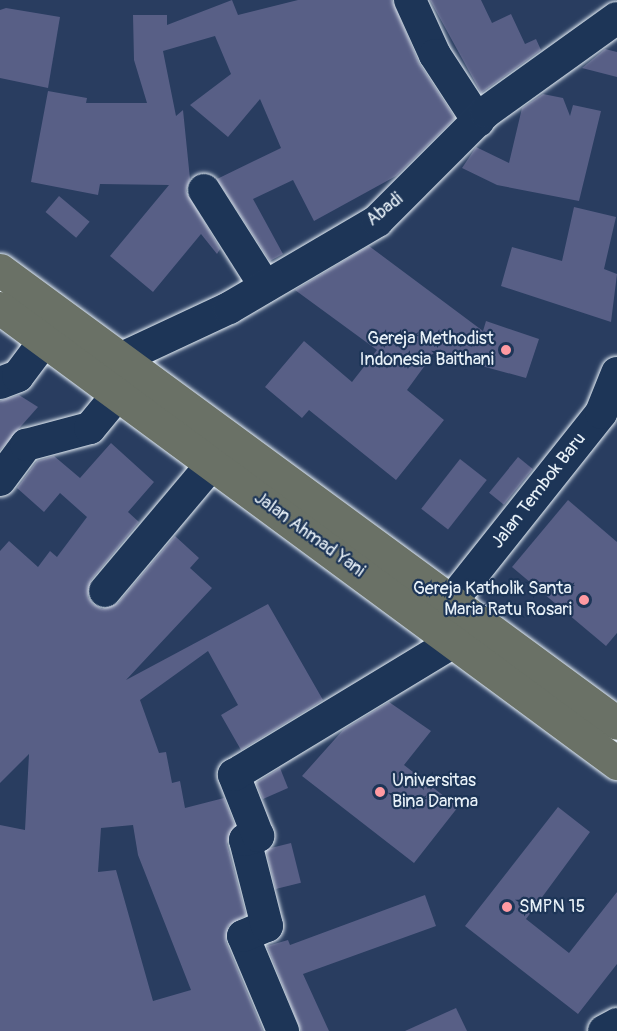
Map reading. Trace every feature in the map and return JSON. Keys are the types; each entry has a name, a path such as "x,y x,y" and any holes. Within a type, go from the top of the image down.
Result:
{"highway":[{"name":"Jalan Ahmad Yani","path":"0,270 122,358 450,603 617,723"},
{"name":"Jalan Ahmad Yani","path":"0,308 617,763"}],"street":[{"path":"410,0 435,55 478,121"},
{"name":"Abadi","path":"122,358 265,286 377,221 478,121 617,18"},
{"path":"204,190 265,286"},
{"path":"0,383 18,376 45,340"},
{"name":"Jalan Tembok Baru","path":"450,603 601,413 617,373"},
{"path":"0,480 26,445 90,428 118,394"},
{"path":"105,591 212,464"},
{"path":"283,1031 243,936 267,926 245,840 258,836 234,775 452,643"},
{"path":"603,1031 617,1024"}],"building":[{"path":"232,0 238,15 298,0 392,0 419,63 455,118 396,176 314,221 293,180 253,199 283,254 270,261 217,179 281,148 260,99 228,137 190,105 231,74 215,36 163,51 176,116 183,110 190,179 186,191 220,249 217,254 201,234 153,292 110,256 169,185 100,184 98,195 31,182 48,91 87,98 86,103 147,103 134,60 133,15 167,15 167,25"},
{"path":"430,0 481,0 492,23 511,14 525,44 536,39 541,50 481,93"},
{"path":"6,8 60,17 48,88 0,78 0,10"},
{"path":"605,49 617,52 617,77 582,68"},
{"path":"543,94 563,98 570,116 573,105 601,111 579,201 497,185 462,168 476,147 509,163 522,108"},
{"path":"59,196 90,222 76,238 46,212"},
{"path":"574,207 616,217 604,269 617,274 611,322 501,286 512,247 562,261"},
{"path":"369,246 483,331 486,321 539,339 526,378 434,353 407,390 444,420 396,480 309,410 302,418 265,387 304,341 352,382 377,350 295,290"},
{"path":"19,395 38,407 0,450 0,401"},
{"path":"111,443 154,482 128,512 139,522 91,580 88,597 93,604 102,609 118,603 175,536 199,558 190,568 212,588 126,680 268,604 323,700 241,750 221,715 238,705 208,651 140,700 159,753 166,752 172,783 180,781 185,808 224,798 235,826 227,844 246,915 228,926 226,942 263,1031 0,1031 0,825 25,830 29,754 0,783 0,551 9,541 38,567 50,551 57,557 87,517 60,493 44,512 17,488 37,461 54,456 80,478","holes":["133,825 138,855 191,990 153,1001 116,870 98,872 101,828"]},
{"path":"518,457 533,469 504,505 489,493"},
{"path":"460,459 487,480 448,530 421,509"},
{"name":"Gereja Katholik Santa Maria Ratu Rosari","path":"568,500 617,542 617,633 606,646 512,567"},
{"name":"Universitas Bina Darma","path":"389,702 431,731 404,765 458,807 414,863 302,776 343,730"},
{"path":"280,768 288,788 263,799 256,783"},
{"name":"SMPN 15","path":"558,807 590,832 526,919 569,953 617,892 617,964 578,1014 465,926"},
{"path":"291,843 301,883 276,889 266,849"},
{"path":"425,895 436,926 303,974 329,1031 301,1031 267,946 288,940 290,945"},
{"path":"456,1008 467,1031 405,1031"}],"place":[{"name":"Gereja Methodist Indonesia Baithani","path":"506,350"},
{"name":"Gereja Katholik Santa Maria Ratu Rosari","path":"584,600"},
{"name":"Universitas Bina Darma","path":"380,792"},
{"name":"SMPN 15","path":"507,907"}]}
